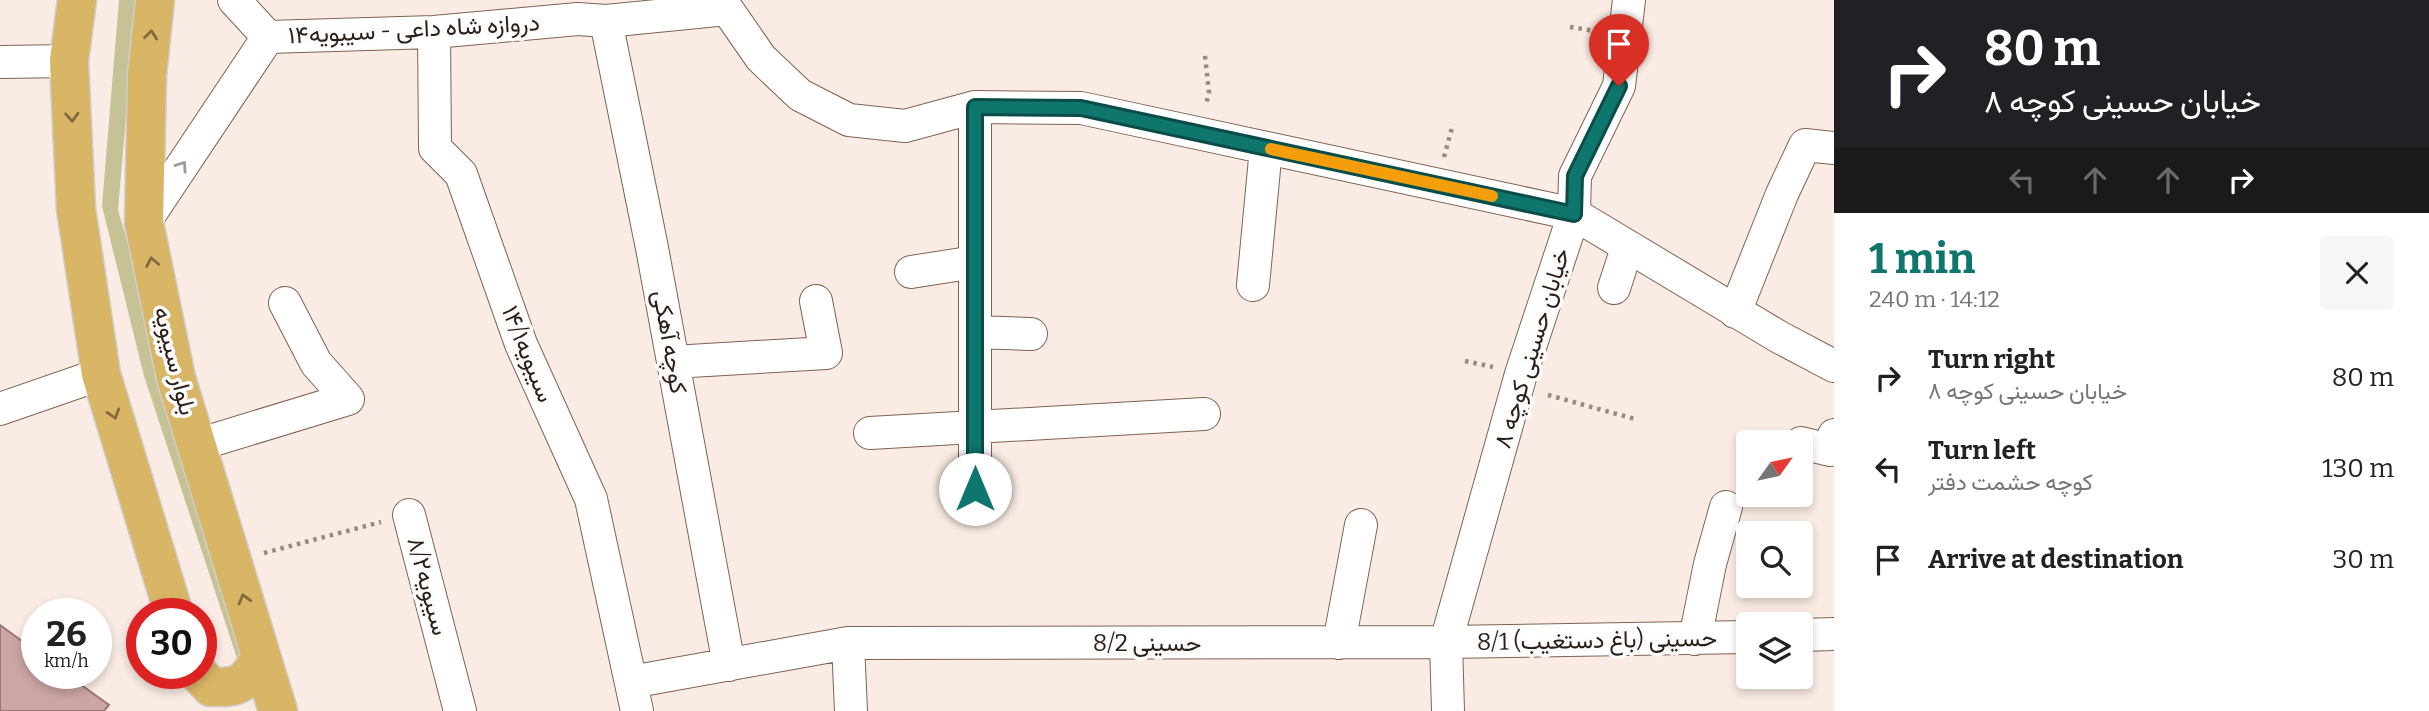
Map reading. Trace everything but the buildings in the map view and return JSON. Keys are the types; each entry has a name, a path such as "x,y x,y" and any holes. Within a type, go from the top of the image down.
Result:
{"main road":[{"path":"77,0 69,61 76,209 102,374 169,598"},
{"name":"بلوار سیبویه","path":"155,0 147,75 144,223 176,378 278,711"},
{"path":"217,687 233,687 249,678 261,657"},
{"path":"196,689 203,711"}],"street":[{"path":"144,223 268,37 234,0"},
{"path":"1629,0 1619,86 1575,176 1574,214 1735,312 1834,366"},
{"name":"دروازه شاه داعی - سیبویه۱۴","path":"268,37 434,32 587,13 731,5"},
{"name":"خیابان حسینی کوچه ۸","path":"731,5 761,58 800,96 849,120 905,126 975,107 1081,108 1574,214 1521,374 1446,642 1448,711"},
{"name":"کوچه آهکی","path":"587,13 673,362 729,665"},
{"name":"سیبویه۱۴/۱","path":"434,32 435,148 461,174 521,344 592,499 634,697"},
{"path":"0,62 69,61"},
{"path":"975,107 975,489"},
{"path":"1735,312 1782,194 1805,145 1834,148"},
{"path":"1253,285 1266,148"},
{"path":"1614,288 1628,248"},
{"path":"911,272 975,261"},
{"path":"673,362 826,352 816,301"},
{"path":"197,445 348,399 316,363 285,303"},
{"path":"975,332 1031,334"},
{"path":"0,409 102,374"},
{"path":"870,433 1204,414"},
{"path":"1813,446 1830,450 1834,435"},
{"path":"1695,639 1710,564 1727,507"},
{"name":"سیبویه۸/۲","path":"409,515 460,711"},
{"path":"1339,643 1361,525"},
{"path":"1813,635 1834,634"},
{"name":"8/1 حسینی (باغ دستغیب)","path":"1446,642 1736,637"},
{"name":"8/2 حسینی","path":"634,697 729,665 848,643 1446,642"},
{"path":"848,643 851,711"}],"path":[{"path":"1197,133 1209,93 1205,56"},
{"path":"1519,388 1635,419"},
{"name":"سیبویه۸/۲","path":"233,561 409,515"}],"shaded area":[{"path":"119,0 136,0 118,210 250,659 238,661 144,376 102,206"}],"slow traffic":[{"path":"1271,149 1492,196"}],"route":[{"path":"975,489 975,107 1081,108 1574,214 1575,176 1619,86"}]}
